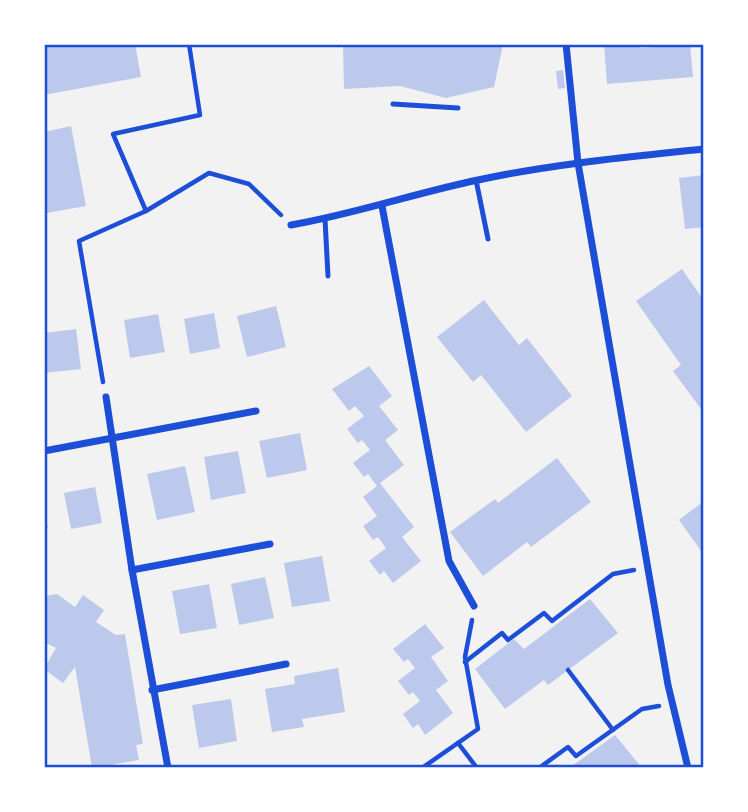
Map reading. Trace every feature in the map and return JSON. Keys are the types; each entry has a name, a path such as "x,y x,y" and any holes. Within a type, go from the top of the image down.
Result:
{"street":[{"path":"566,44 578,163 672,703 688,768"},
{"path":"292,225 382,206 476,180 578,163 704,149"},
{"path":"382,206 449,561 474,606"},
{"path":"106,397 152,690 168,768"},
{"path":"44,451 256,411"},
{"path":"132,570 270,544"},
{"path":"152,690 286,664"}],"lane":[{"path":"393,104 458,108"},
{"path":"476,180 488,239"},
{"path":"325,219 328,276"}],"path":[{"path":"146,211 113,134 200,115 189,44"},
{"path":"106,397 79,241 146,211 209,173 249,184 292,225"},
{"path":"466,662 502,633 508,641 544,614 554,623 613,574 648,568"},
{"path":"422,768 478,729 466,662 474,606"},
{"path":"568,670 613,730"},
{"path":"539,768 568,747 578,758 642,709 672,703"},
{"path":"458,743 477,768"}],"building":[{"path":"44,44 135,44 141,77 44,95"},
{"path":"343,44 501,44 502,49 494,87 446,98 400,86 344,89"},
{"path":"604,44 639,44 640,48 655,47 655,44 690,44 693,77 607,84"},
{"path":"563,70 565,88 558,89 556,71"},
{"path":"71,126 86,206 47,213 44,132"},
{"path":"704,175 704,227 685,229 679,178"},
{"path":"682,269 704,301 704,413 673,371 681,365 636,301"},
{"path":"484,300 519,345 527,338 572,396 526,432 481,375 473,382 437,337"},
{"path":"276,306 286,347 247,357 237,316"},
{"path":"214,313 220,348 190,354 184,319"},
{"path":"158,314 165,352 130,358 124,320"},
{"path":"76,329 81,369 44,373 44,333"},
{"path":"369,366 392,396 379,406 398,430 385,440 404,465 380,483 414,527 402,537 421,561 393,583 384,571 380,575 369,561 386,548 378,537 373,540 363,526 377,516 363,497 377,486 368,474 364,477 353,463 370,450 362,440 358,443 347,429 364,416 355,406 349,411 332,389"},
{"path":"300,433 307,470 267,478 259,441"},
{"path":"238,451 246,493 211,500 204,457"},
{"path":"557,458 591,502 531,547 527,542 483,576 450,532 495,499 498,503"},
{"path":"185,466 195,512 157,520 147,474"},
{"path":"95,487 102,523 71,529 64,493"},
{"path":"704,501 704,555 679,520"},
{"path":"44,511 48,528 44,529"},
{"path":"322,556 330,601 292,607 284,563"},
{"path":"265,577 274,618 239,625 231,584"},
{"path":"209,584 217,628 180,634 172,591"},
{"path":"57,594 75,607 83,595 104,610 96,622 116,635 125,634 143,744 136,745 139,760 92,768 75,667 63,683 44,669 56,648 44,642 44,596"},
{"path":"590,599 618,633 548,685 544,680 505,709 475,669 514,639 524,649"},
{"path":"425,624 444,648 431,657 448,681 436,690 453,713 425,735 418,724 413,728 403,714 420,701 413,692 409,695 398,681 415,668 408,659 404,662 393,649"},
{"path":"338,668 345,712 302,719 304,727 272,732 265,689 295,684 294,676"},
{"path":"231,699 237,741 199,748 192,705"},
{"path":"615,735 642,768 569,768 579,761"}]}
